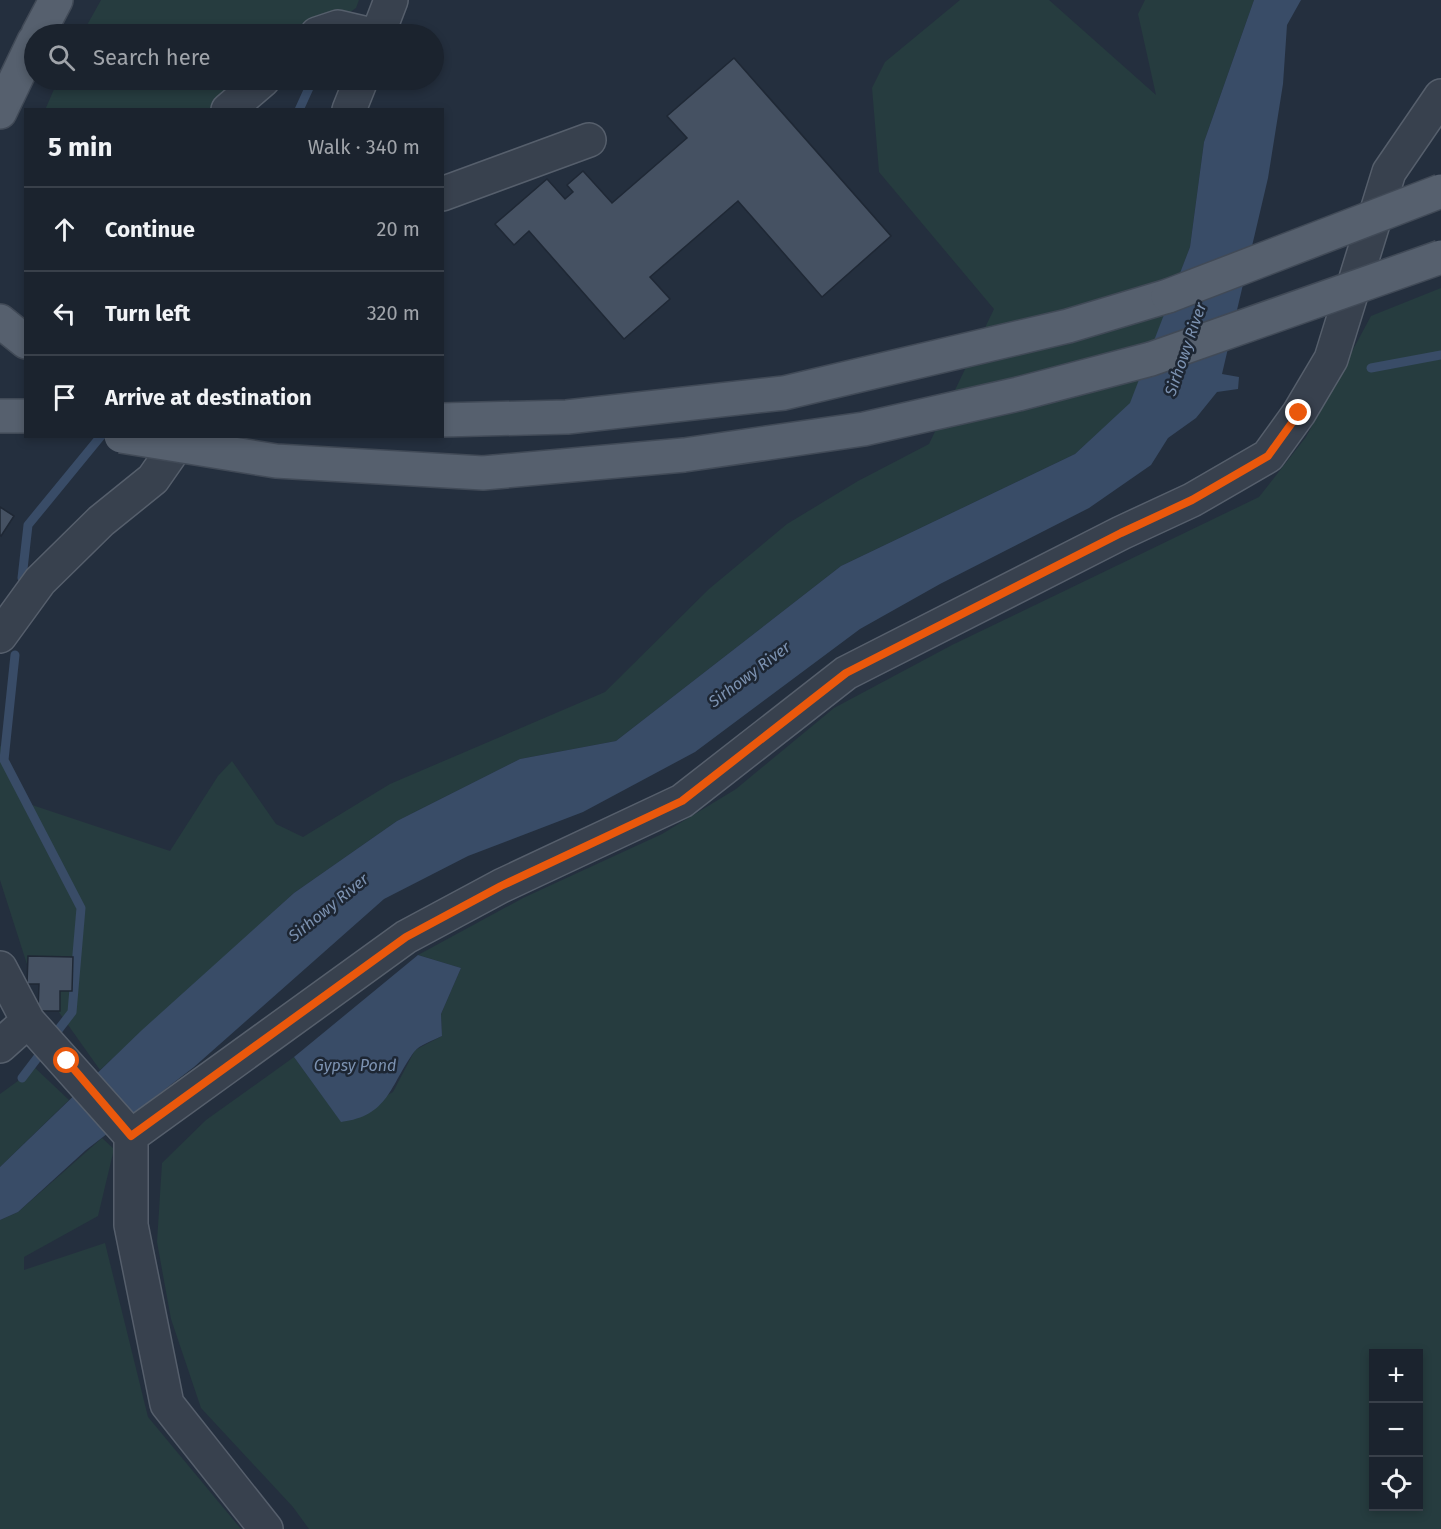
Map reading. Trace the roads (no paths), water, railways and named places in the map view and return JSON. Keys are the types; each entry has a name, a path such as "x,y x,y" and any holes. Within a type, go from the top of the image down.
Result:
{"main road":[{"path":"43,24 56,0"},
{"path":"0,112 24,62"},
{"path":"444,420 567,417 795,390 1068,326 1168,296 1441,191"},
{"path":"133,438 276,461 483,473 684,455 864,429 1018,394 1140,362 1441,257"},
{"path":"0,321 24,340"},
{"path":"0,416 24,416"}],"street":[{"path":"382,24 391,0"},
{"path":"230,108 251,90"},
{"path":"350,108 357,90"},
{"path":"131,1136 406,937 501,886 682,801 846,673 1121,533 1192,500 1268,456 1299,413 1331,359 1389,171 1441,96"},
{"path":"444,193 589,140"},
{"path":"0,636 40,581 101,521 153,479 182,438"},
{"path":"0,968 32,1024 131,1136 131,1225 167,1404 266,1529"},
{"path":"0,1046 32,1024"}],"water":[{"name":"Sirhowy River","path":"1254,0 1301,0 1287,25 1283,84 1268,178 1222,374 1239,377 1238,389 1217,392 1196,418 1168,438 1151,465 1089,508 940,584 860,629 695,752 583,812 468,856 384,899 194,1067 86,1150 18,1212 0,1220 0,1167 142,1030 294,893 397,821 520,759 616,741 841,566 1075,454 1130,403 1190,247 1204,142"},
{"name":"Gypsy Pond","path":"418,955 461,968 441,1014 442,1036 416,1049 379,1106 357,1119 341,1122 294,1057"}],"waterway":[{"path":"300,108 308,90"},
{"path":"1371,368 1441,355"},
{"path":"22,578 28,525 99,438"},
{"path":"15,655 4,760 81,908 72,1012 52,1038"},
{"path":"22,1078 44,1049"}]}
